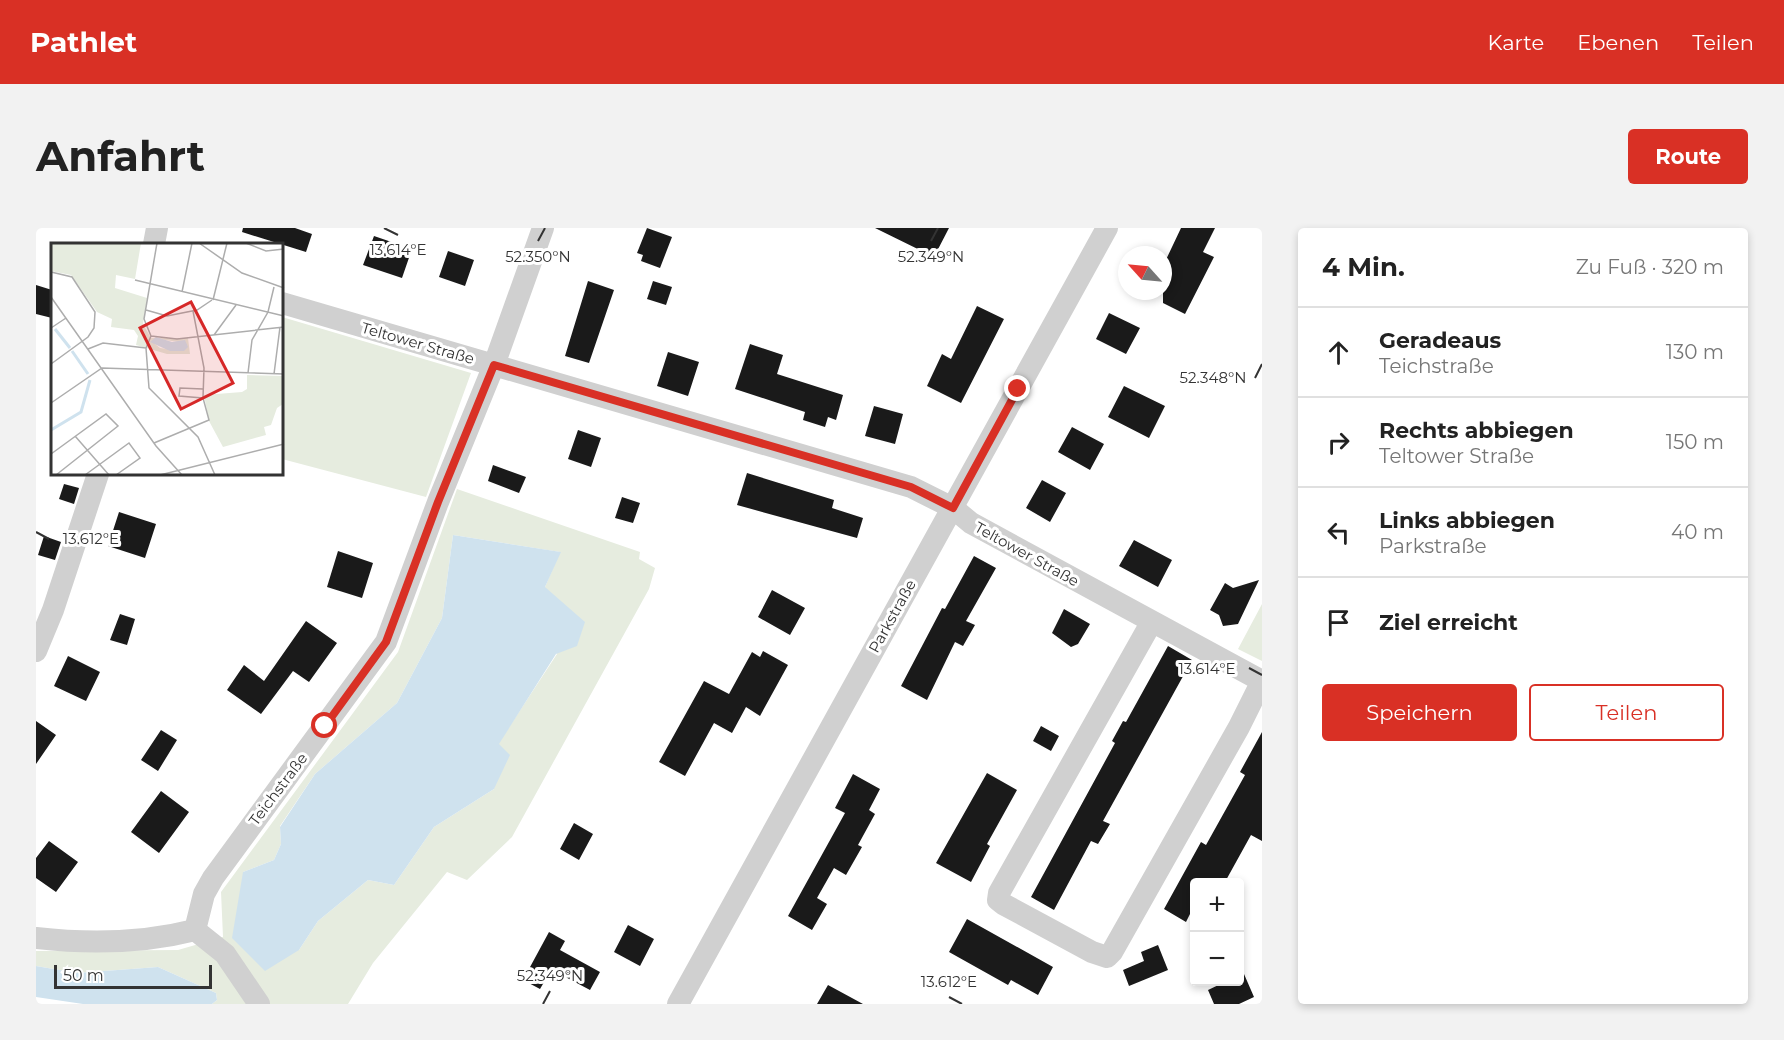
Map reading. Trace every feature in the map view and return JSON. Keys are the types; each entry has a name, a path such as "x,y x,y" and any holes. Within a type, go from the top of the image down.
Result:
{"street":[{"path":"154,243 157,228"},
{"name":"Teichstraße","path":"195,930 204,894 213,878 386,642 438,502 494,365 543,228"},
{"name":"Parkstraße","path":"678,1004 1107,228"},
{"name":"Teltower Straße","path":"284,304 911,487 953,508 971,523 1151,623 1262,681 1239,727 1112,952 1107,957 1092,952 998,900 999,893 1151,623"},
{"path":"36,651 53,610 97,476"},
{"path":"36,938 89,942 131,940 168,937 195,930 225,954 259,1004"}],"shaded area":[{"path":"284,318 471,373 426,497 284,460"},
{"path":"457,489 640,552 639,559 655,568 649,589 512,837 467,880 447,872 373,963 348,1004 212,1004 217,1000 216,993 158,967 77,973 36,966 36,951 178,950 223,937 221,892 398,652","holes":["453,535 560,552 545,587 557,654 498,744 494,789 434,827 394,885 368,880 318,921 299,950 243,872 274,860 281,844 280,826 315,774 397,703 442,618"]},
{"path":"1262,604 1262,661 1238,649"}],"water":[{"path":"453,535 561,552 545,587 585,622 577,646 556,654 499,744 510,755 494,789 434,827 394,885 368,880 318,921 299,950 265,971 232,938 243,872 274,860 281,844 280,827 315,774 397,703 442,618"},
{"path":"36,966 77,973 158,967 216,993 217,1000 212,1004 83,1004 36,997"}],"building":[{"path":"243,228 295,228 312,234 306,252 284,245 284,243 242,232"},
{"path":"647,228 672,237 660,268 641,261 643,255 637,253"},
{"path":"875,228 949,228 934,257"},
{"path":"1181,228 1215,228 1203,252 1214,257 1185,314 1163,303 1163,300 1172,300 1172,247"},
{"path":"374,236 412,249 402,278 363,265"},
{"path":"448,251 474,260 465,286 439,277"},
{"path":"588,281 614,290 589,363 565,356"},
{"path":"653,281 672,287 666,305 647,299"},
{"path":"36,285 51,290 51,318 36,314"},
{"path":"977,306 1004,319 961,403 927,386 942,354 951,359"},
{"path":"1109,313 1140,328 1126,354 1096,339"},
{"path":"750,344 783,355 777,374 843,395 836,420 828,417 825,427 803,420 805,412 735,389"},
{"path":"668,352 699,362 688,396 657,386"},
{"path":"1124,386 1165,406 1149,438 1108,417"},
{"path":"874,406 903,414 895,444 865,436"},
{"path":"1072,427 1104,444 1090,470 1058,452"},
{"path":"578,430 601,438 591,467 568,459"},
{"path":"493,465 526,477 519,493 488,481"},
{"path":"747,473 834,500 832,508 863,518 857,538 737,505"},
{"path":"1042,480 1066,493 1050,522 1026,508"},
{"path":"64,484 79,488 74,504 59,499"},
{"path":"622,497 640,503 633,523 615,518"},
{"path":"119,512 156,524 145,558 108,546"},
{"path":"44,536 61,542 55,560 38,555"},
{"path":"1134,540 1172,560 1158,587 1119,566"},
{"path":"338,551 373,563 362,598 327,587"},
{"path":"974,556 996,568 966,621 975,625 963,646 955,642 927,700 901,686 942,608 945,609"},
{"path":"1259,580 1238,624 1223,626 1219,615 1210,610 1225,583 1233,588"},
{"path":"772,590 805,608 790,635 758,617"},
{"path":"1064,609 1090,624 1078,644 1071,647 1052,633"},
{"path":"120,614 135,619 127,645 110,640"},
{"path":"306,621 337,643 309,682 293,671 261,714 227,690 244,665 264,681"},
{"path":"1168,646 1192,660 1103,821 1110,824 1098,844 1091,841 1054,910 1031,897 1115,743 1112,741 1123,721 1126,722"},
{"path":"763,651 788,665 760,716 746,707 732,733 714,723 685,776 659,762 704,681 729,694 752,652 760,657"},
{"path":"68,656 100,672 86,701 54,686"},
{"path":"36,721 56,735 36,764"},
{"path":"1041,726 1059,736 1051,751 1033,741"},
{"path":"161,730 177,740 158,771 141,760"},
{"path":"1262,732 1262,841 1251,835 1227,878 1190,878 1190,914 1186,922 1164,909 1201,842 1206,845 1245,775 1240,772"},
{"path":"987,773 1017,790 987,844 990,846 971,882 936,863"},
{"path":"853,774 880,789 869,810 875,814 858,845 862,847 846,875 834,868 817,898 827,904 812,930 788,916 845,813 835,808"},
{"path":"161,791 189,812 159,853 131,832"},
{"path":"574,823 593,834 579,860 560,849"},
{"path":"49,841 78,862 56,892 36,878 36,858"},
{"path":"967,919 1053,967 1038,995 1011,980 1008,985 949,952"},
{"path":"628,925 654,939 640,966 614,952"},
{"path":"549,932 565,941 560,950 600,972 590,990 556,972 554,974 550,972 540,989 523,980"},
{"path":"1158,945 1168,970 1129,986 1123,970 1144,961 1141,952"},
{"path":"1244,974 1254,997 1239,1004 1214,1004 1208,990 1216,986 1244,986"},
{"path":"828,985 863,1004 817,1004"}],"route":[{"path":"325,726 376,658 394,625 438,502 494,365 911,487 953,508 1018,389"}]}
